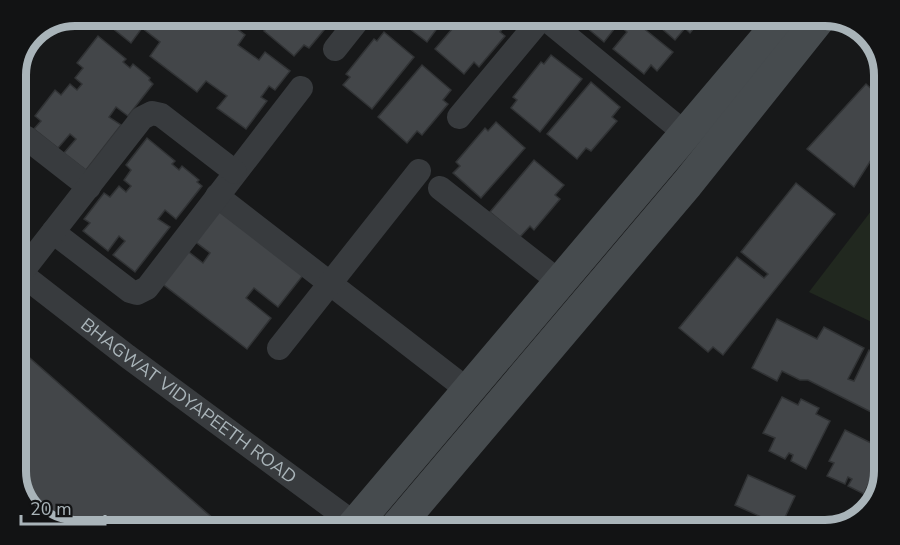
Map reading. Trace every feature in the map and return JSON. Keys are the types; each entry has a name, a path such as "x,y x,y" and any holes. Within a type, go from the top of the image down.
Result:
{"street":[{"path":"335,49 353,26"},
{"path":"459,117 534,26"},
{"path":"554,26 687,134"},
{"path":"363,520 777,26"},
{"path":"402,520 687,184 813,26"},
{"path":"53,232 130,291 137,292 147,288 301,88"},
{"path":"26,262 53,232 142,118 152,113 161,115 235,172"},
{"path":"26,139 88,187"},
{"path":"279,348 419,171"},
{"path":"440,188 561,283"},
{"path":"217,196 469,391"},
{"name":"BHAGWAT VIDYAPEETH ROAD","path":"26,277 345,520"}],"shaded area":[{"path":"874,207 874,323 809,292"}],"building":[{"path":"110,26 233,26 245,35 238,45 259,60 265,52 290,71 275,90 269,86 261,97 267,101 246,129 217,108 227,96 206,81 197,92 150,56 160,42 142,28 131,43"},
{"path":"268,26 327,26 309,48 304,45 294,56 264,31"},
{"path":"406,26 439,26 427,42"},
{"path":"455,26 505,26 500,32 505,36 479,67 474,62 464,74 435,49"},
{"path":"585,26 616,26 604,42"},
{"path":"620,26 641,26 673,52 657,71 651,65 644,74 613,49 627,32"},
{"path":"659,26 696,26 690,33 685,28 675,40"},
{"path":"384,32 414,57 372,109 343,85 350,77 346,74 374,39 377,41"},
{"path":"98,36 126,59 123,62 130,68 133,64 150,78 153,84 128,116 116,107 109,117 121,125 86,170 64,153 76,139 70,134 58,148 34,129 41,121 35,116 55,90 61,95 70,84 77,90 82,84 75,78 83,68 77,63"},
{"path":"551,55 582,79 540,132 511,108 517,100 513,97 541,62 544,64"},
{"path":"422,65 451,90 443,100 448,104 422,135 417,131 407,143 378,117"},
{"path":"591,82 620,107 612,117 617,121 591,151 586,148 577,159 547,134"},
{"path":"866,84 874,91 874,155 854,187 807,149"},
{"path":"496,122 525,148 481,198 453,173 460,166 456,162 485,128 488,131"},
{"path":"147,138 175,161 172,164 179,170 182,166 199,180 197,182 202,186 176,219 165,210 158,219 170,227 135,272 113,255 125,241 119,236 108,251 83,231 90,223 84,219 104,193 110,197 119,186 126,192 131,186 124,180 131,170 126,165"},
{"path":"534,160 564,185 555,195 560,199 534,230 530,226 520,237 490,212"},
{"path":"796,183 835,214 723,355 713,347 708,352 679,328 737,257 764,278 768,274 741,252"},
{"path":"214,204 304,274 278,307 254,288 246,298 271,318 247,349 156,279 181,246 203,263 210,253 189,237"},
{"path":"777,319 817,339 824,327 864,348 848,379 854,381 869,350 874,353 874,413 808,380 800,380 782,371 777,381 752,368"},
{"path":"26,355 215,520 75,520 50,513 40,505 28,486 26,473"},
{"path":"782,397 798,405 801,399 819,408 816,414 830,421 806,469 791,461 793,455 789,453 785,459 769,451 775,438 763,433"},
{"path":"845,430 874,444 873,483 870,481 864,494 848,486 852,479 848,477 845,484 827,476 834,463 829,461"},
{"path":"748,475 795,496 784,520 768,520 735,505"}]}
